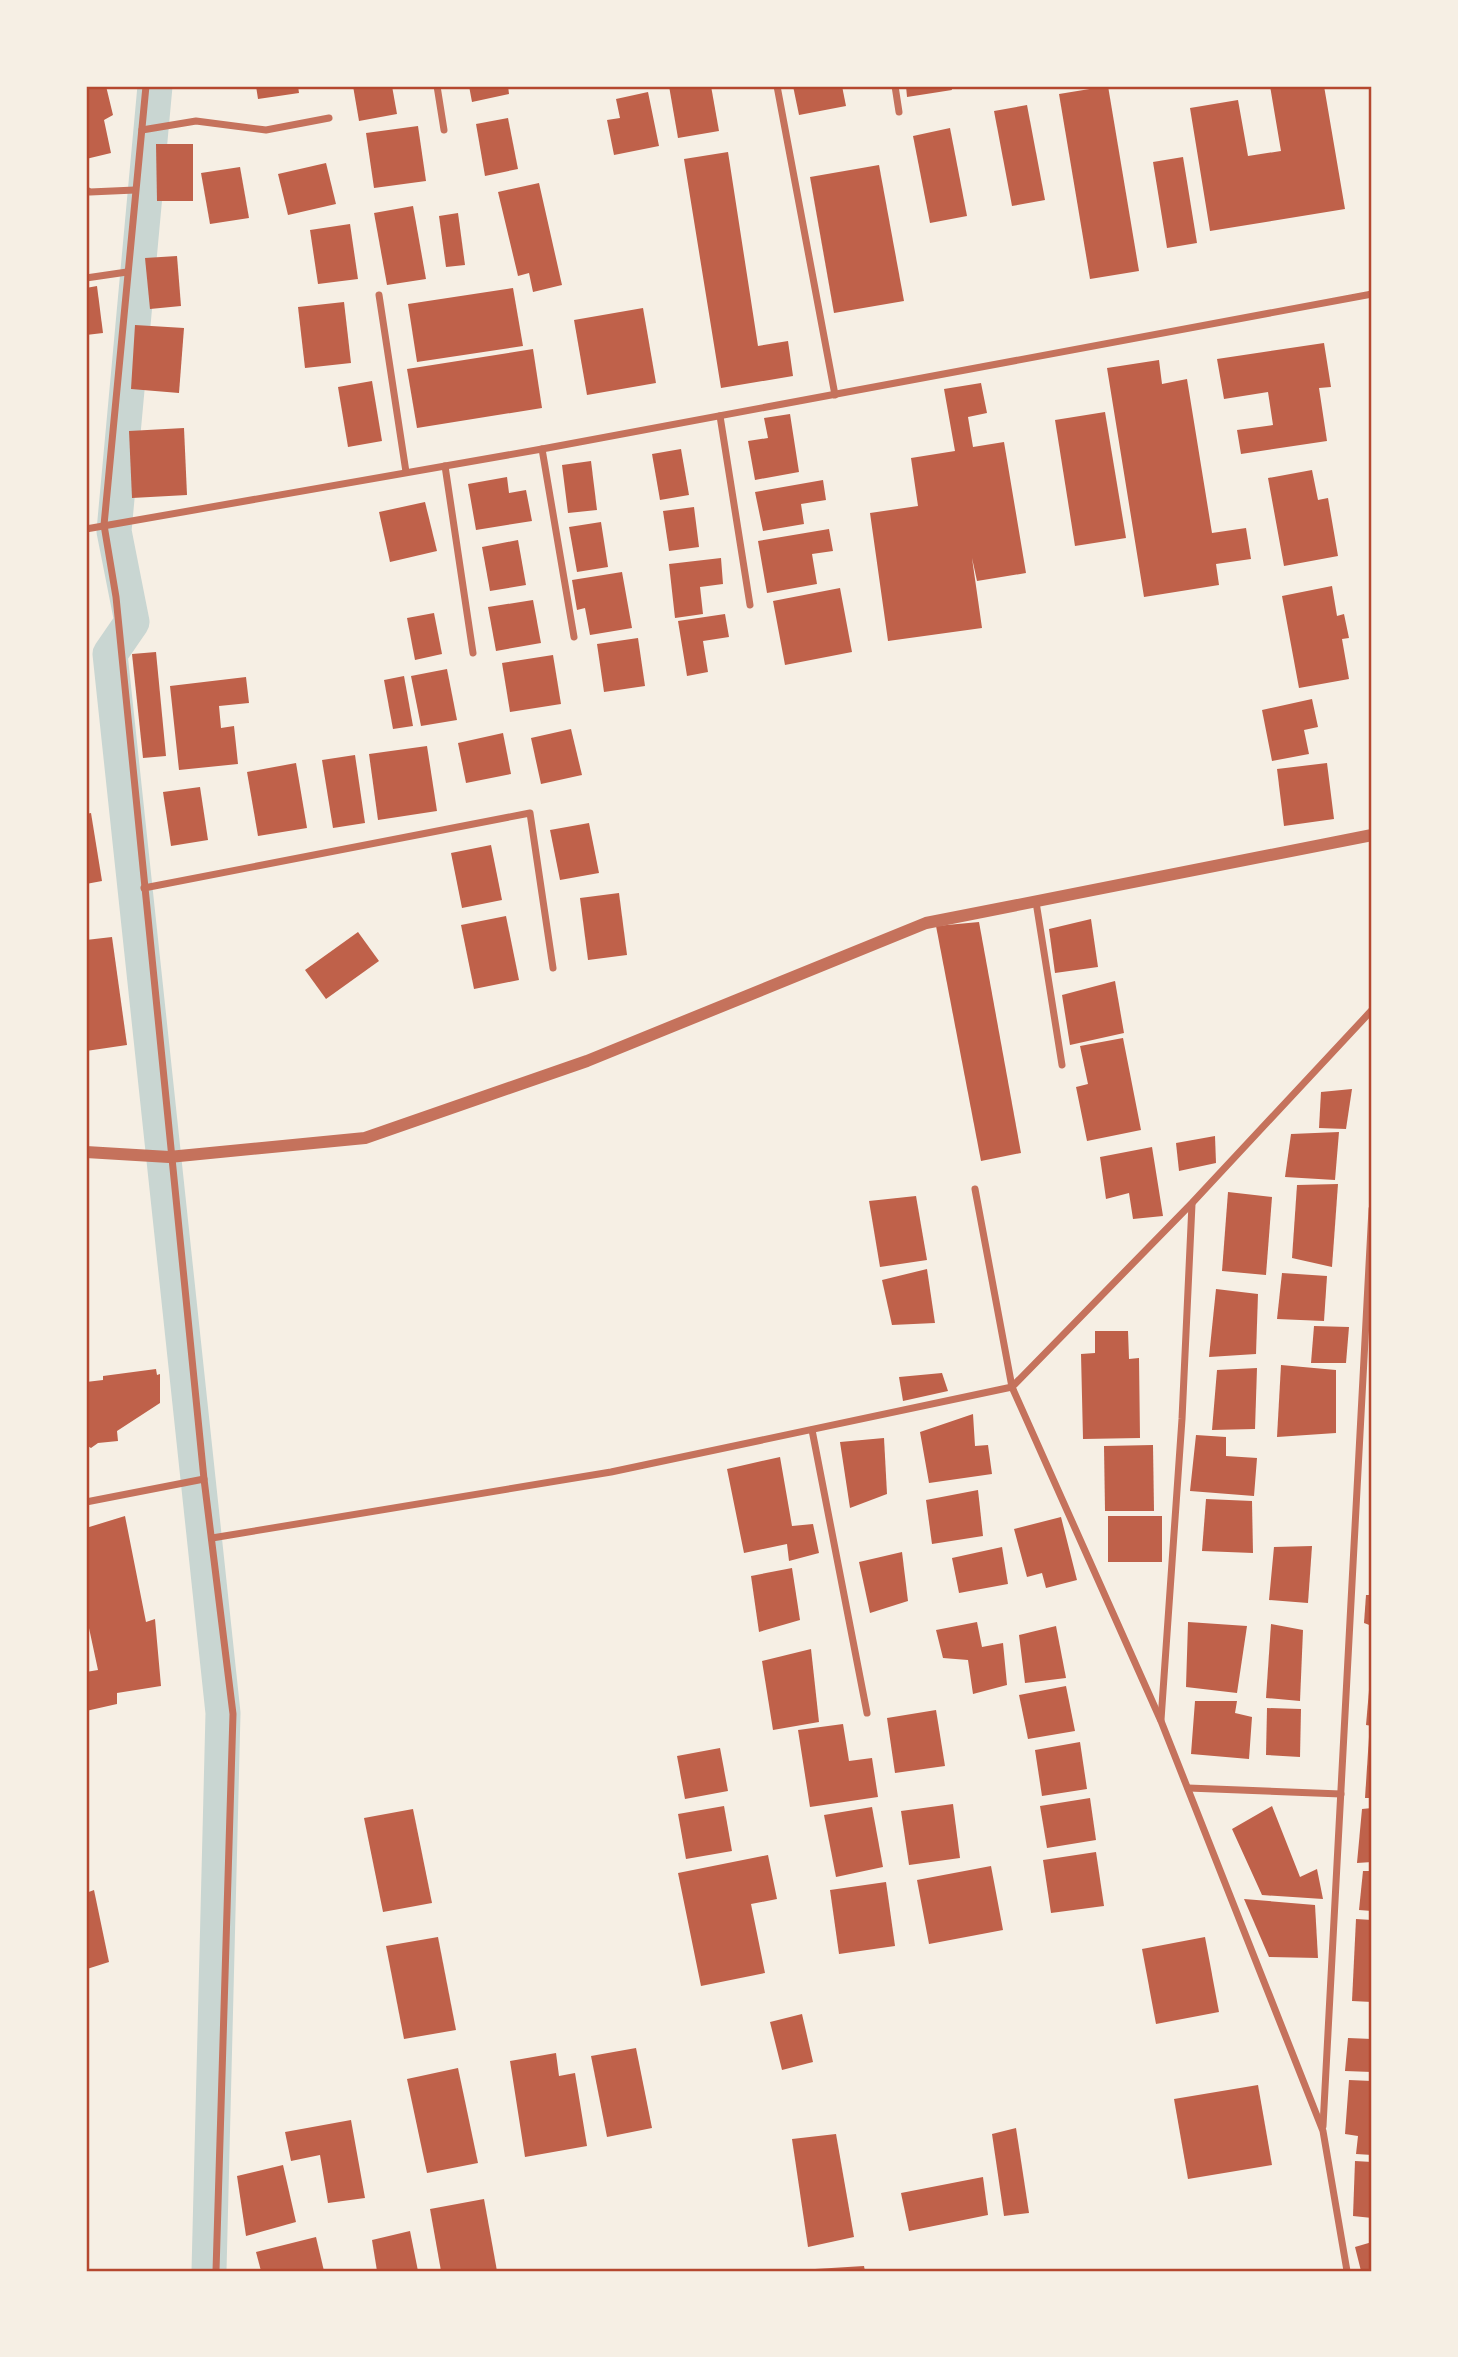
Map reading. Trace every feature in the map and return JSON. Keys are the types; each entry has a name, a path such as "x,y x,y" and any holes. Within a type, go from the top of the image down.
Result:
{"street":[{"path":"146,86 104,526 116,597 170,1157 204,1479 233,1714 216,2271"},
{"path":"437,86 444,130"},
{"path":"777,86 835,395"},
{"path":"895,86 899,112"},
{"path":"142,130 196,121 266,130 330,118"},
{"path":"86,190 135,190"},
{"path":"86,278 127,272"},
{"path":"379,295 406,472"},
{"path":"86,530 542,449 1372,295"},
{"path":"720,416 750,605"},
{"path":"542,449 574,637"},
{"path":"445,466 473,653"},
{"path":"144,888 530,813 553,968"},
{"path":"86,1152 170,1157 365,1138 587,1061 926,923 1372,835"},
{"path":"1036,902 1062,1065"},
{"path":"212,1538 611,1472 1012,1387 1192,1203 1372,1010"},
{"path":"975,1189 1012,1387 1161,1721 1323,2130 1347,2271"},
{"path":"1161,1721 1182,1419 1192,1203"},
{"path":"1323,2130 1372,1209"},
{"path":"812,1430 867,1713"},
{"path":"86,1502 204,1479"},
{"path":"1188,1788 1341,1794"}],"building":[{"path":"86,86 106,86 113,115 104,120 111,153 86,159"},
{"path":"256,86 298,86 299,93 258,99"},
{"path":"353,86 392,86 397,114 359,121"},
{"path":"469,86 508,86 509,94 472,102"},
{"path":"669,86 711,86 719,131 678,138"},
{"path":"793,86 842,86 846,106 799,115"},
{"path":"906,86 951,86 952,90 907,97"},
{"path":"1108,86 1139,271 1090,279 1059,94"},
{"path":"1270,86 1324,86 1345,209 1210,231 1190,108 1238,100 1248,156 1281,151"},
{"path":"648,92 659,146 614,155 607,120 620,118 616,99"},
{"path":"1027,105 1045,200 1012,206 994,111"},
{"path":"508,118 518,169 485,176 476,124"},
{"path":"418,126 426,181 374,188 366,133"},
{"path":"950,128 967,216 930,223 913,136"},
{"path":"156,144 193,144 193,201 157,201"},
{"path":"728,152 758,346 788,341 793,376 721,388 684,159"},
{"path":"1183,157 1197,243 1167,248 1153,162"},
{"path":"326,163 336,204 288,215 278,174"},
{"path":"879,165 904,301 834,313 810,177"},
{"path":"240,167 249,218 210,224 201,173"},
{"path":"539,183 562,285 533,292 529,273 518,276 498,192"},
{"path":"413,206 426,279 387,285 374,213"},
{"path":"458,213 465,265 446,267 439,216"},
{"path":"350,224 358,279 318,284 310,230"},
{"path":"177,256 181,306 150,309 145,258"},
{"path":"97,286 103,333 86,335 86,288"},
{"path":"513,288 523,346 417,362 408,304"},
{"path":"344,302 351,363 305,368 298,307"},
{"path":"643,308 656,383 587,395 574,320"},
{"path":"135,325 184,328 179,393 131,389"},
{"path":"1324,343 1331,387 1319,388 1327,441 1241,454 1237,430 1273,425 1268,392 1224,399 1217,359"},
{"path":"533,349 542,408 417,428 407,369"},
{"path":"1159,360 1162,384 1187,379 1212,533 1246,528 1251,559 1216,564 1219,585 1144,597 1107,368"},
{"path":"372,381 382,441 348,447 338,387"},
{"path":"981,383 987,413 968,417 973,447 1004,442 1026,573 977,581 972,558 982,628 888,641 870,513 918,506 911,458 955,451 944,389"},
{"path":"1105,412 1126,538 1075,546 1055,420"},
{"path":"790,414 799,472 755,480 748,441 768,438 764,418"},
{"path":"184,428 187,495 132,498 129,431"},
{"path":"681,449 689,495 660,500 652,454"},
{"path":"591,461 597,510 568,513 562,465"},
{"path":"1312,470 1318,500 1328,498 1338,556 1284,566 1268,478"},
{"path":"507,477 509,493 526,490 532,521 476,530 468,484"},
{"path":"823,480 826,500 801,504 804,524 763,531 755,492"},
{"path":"425,502 437,551 390,562 379,512"},
{"path":"694,507 699,547 669,551 663,511"},
{"path":"601,522 608,567 577,572 569,527"},
{"path":"829,529 833,551 812,554 817,584 767,593 758,541"},
{"path":"518,540 526,585 490,591 482,547"},
{"path":"721,558 723,584 700,587 703,614 675,618 669,564"},
{"path":"622,572 632,628 590,635 585,608 577,610 572,580"},
{"path":"1332,586 1337,616 1344,614 1349,638 1342,639 1349,679 1299,688 1282,596"},
{"path":"840,588 852,652 785,665 773,601"},
{"path":"533,600 541,643 496,651 488,607"},
{"path":"434,613 442,654 415,660 407,618"},
{"path":"725,614 729,637 703,641 708,672 687,676 678,621"},
{"path":"638,638 645,686 604,692 597,644"},
{"path":"156,652 166,756 143,758 132,654"},
{"path":"553,655 561,704 510,712 502,663"},
{"path":"447,669 457,720 421,726 411,676"},
{"path":"404,676 413,726 393,729 384,680"},
{"path":"246,677 249,703 219,706 221,728 234,726 238,764 179,770 170,686"},
{"path":"1312,699 1318,727 1304,730 1309,754 1272,761 1262,710"},
{"path":"571,729 582,775 541,784 531,738"},
{"path":"503,733 511,774 466,783 458,743"},
{"path":"427,746 437,811 378,820 369,754"},
{"path":"355,755 365,823 333,828 322,760"},
{"path":"296,763 307,828 258,836 247,772"},
{"path":"1327,763 1334,819 1284,826 1277,769"},
{"path":"200,787 208,840 171,846 163,792"},
{"path":"91,813 102,881 86,884 86,814"},
{"path":"589,823 599,873 560,880 550,830"},
{"path":"491,845 502,900 462,908 451,853"},
{"path":"619,893 627,955 588,960 580,898"},
{"path":"506,916 519,980 474,989 461,925"},
{"path":"1091,919 1098,967 1055,973 1049,929"},
{"path":"979,922 1021,1153 981,1161 936,926"},
{"path":"358,932 379,961 326,999 305,970"},
{"path":"112,937 127,1045 86,1051 86,940"},
{"path":"1115,981 1124,1033 1070,1045 1062,995"},
{"path":"1123,1038 1141,1130 1087,1141 1076,1087 1088,1084 1080,1046"},
{"path":"1352,1089 1346,1129 1319,1128 1321,1092"},
{"path":"1339,1132 1335,1180 1285,1177 1291,1134"},
{"path":"1215,1136 1216,1163 1179,1171 1176,1143"},
{"path":"1152,1147 1163,1216 1133,1219 1129,1193 1106,1199 1100,1157"},
{"path":"1338,1184 1332,1267 1292,1258 1297,1185"},
{"path":"1228,1192 1272,1197 1266,1275 1222,1271"},
{"path":"916,1196 927,1260 880,1267 869,1201"},
{"path":"927,1269 935,1323 892,1325 882,1280"},
{"path":"1282,1273 1327,1276 1324,1321 1277,1319"},
{"path":"1216,1289 1258,1294 1256,1354 1209,1357"},
{"path":"1314,1326 1349,1327 1346,1363 1311,1363"},
{"path":"1095,1331 1128,1331 1129,1359 1139,1358 1140,1438 1083,1439 1081,1354 1095,1353"},
{"path":"1281,1365 1336,1370 1336,1433 1277,1437"},
{"path":"1257,1368 1255,1429 1212,1430 1217,1370"},
{"path":"156,1369 157,1375 160,1374 160,1403 117,1431 118,1441 98,1443 91,1448 86,1445 86,1382 103,1380 103,1376"},
{"path":"942,1373 948,1391 903,1401 899,1377"},
{"path":"973,1414 975,1446 988,1445 992,1474 929,1483 920,1432"},
{"path":"1196,1435 1226,1437 1226,1456 1257,1458 1254,1496 1190,1491"},
{"path":"884,1438 887,1494 850,1508 840,1442"},
{"path":"1153,1445 1154,1511 1105,1511 1104,1446"},
{"path":"780,1457 792,1526 813,1524 819,1553 789,1561 787,1544 744,1553 727,1469"},
{"path":"978,1490 983,1536 932,1544 926,1500"},
{"path":"1206,1499 1252,1501 1253,1553 1202,1551"},
{"path":"125,1516 146,1622 155,1619 161,1686 117,1693 117,1704 86,1711 86,1672 98,1670 86,1614 86,1528"},
{"path":"1108,1516 1162,1516 1162,1562 1108,1562"},
{"path":"1061,1517 1077,1580 1046,1588 1042,1573 1027,1577 1014,1529"},
{"path":"1312,1546 1308,1603 1269,1600 1274,1547"},
{"path":"1002,1547 1008,1584 959,1593 952,1558"},
{"path":"902,1552 908,1601 870,1613 859,1562"},
{"path":"792,1568 800,1620 759,1632 751,1576"},
{"path":"1366,1595 1372,1595 1372,1626 1364,1623"},
{"path":"977,1622 982,1647 1003,1643 1007,1685 973,1694 968,1660 943,1658 936,1630"},
{"path":"1188,1622 1247,1626 1237,1693 1186,1687"},
{"path":"1271,1624 1303,1630 1300,1701 1266,1698"},
{"path":"1056,1626 1066,1678 1025,1683 1019,1635"},
{"path":"811,1649 819,1722 773,1730 762,1661"},
{"path":"1372,1679 1372,1726 1366,1725"},
{"path":"1066,1686 1075,1731 1028,1739 1019,1695"},
{"path":"1195,1701 1237,1701 1235,1713 1252,1717 1249,1759 1191,1754"},
{"path":"1267,1708 1301,1709 1300,1757 1266,1755"},
{"path":"936,1710 945,1766 895,1773 887,1718"},
{"path":"843,1724 849,1761 872,1758 878,1797 810,1807 798,1730"},
{"path":"1369,1737 1372,1737 1372,1798 1365,1798"},
{"path":"1080,1742 1087,1789 1042,1796 1035,1750"},
{"path":"720,1748 728,1791 685,1799 677,1756"},
{"path":"1090,1798 1096,1840 1047,1848 1040,1806"},
{"path":"953,1804 960,1858 909,1865 901,1811"},
{"path":"724,1806 732,1851 686,1859 678,1814"},
{"path":"1272,1806 1300,1877 1317,1869 1323,1899 1262,1895 1232,1829"},
{"path":"872,1807 883,1867 836,1877 824,1815"},
{"path":"1372,1808 1372,1862 1357,1863 1362,1809"},
{"path":"413,1809 432,1903 383,1912 364,1818"},
{"path":"1096,1852 1104,1906 1051,1913 1043,1860"},
{"path":"768,1855 777,1899 751,1904 765,1973 701,1986 678,1873"},
{"path":"991,1866 1003,1930 929,1944 917,1880"},
{"path":"1363,1871 1372,1871 1372,1911 1359,1910"},
{"path":"886,1882 895,1946 839,1954 830,1890"},
{"path":"94,1890 109,1962 87,1969 86,1893"},
{"path":"1244,1899 1315,1905 1318,1958 1269,1957"},
{"path":"1356,1919 1372,1920 1372,2002 1352,2001"},
{"path":"438,1937 456,2030 404,2039 386,1946"},
{"path":"1205,1937 1219,2012 1156,2024 1142,1949"},
{"path":"802,2014 813,2062 782,2070 770,2022"},
{"path":"1348,2038 1372,2039 1372,2072 1345,2071"},
{"path":"636,2048 652,2128 607,2137 591,2056"},
{"path":"556,2053 559,2076 575,2073 587,2146 525,2157 510,2061"},
{"path":"458,2068 478,2163 427,2173 407,2079"},
{"path":"1349,2080 1372,2081 1372,2155 1356,2154 1358,2136 1345,2134"},
{"path":"1258,2085 1272,2165 1188,2179 1174,2099"},
{"path":"351,2120 365,2198 328,2203 320,2155 291,2161 285,2132"},
{"path":"1016,2128 1029,2213 1004,2216 992,2134"},
{"path":"836,2134 854,2237 808,2247 792,2139"},
{"path":"1355,2161 1372,2162 1372,2218 1353,2216"},
{"path":"283,2165 296,2222 246,2236 237,2176"},
{"path":"983,2177 988,2215 909,2231 901,2193"},
{"path":"484,2199 497,2271 441,2271 430,2209"},
{"path":"410,2231 418,2271 377,2271 372,2240"},
{"path":"316,2237 324,2271 261,2271 256,2252"},
{"path":"1372,2242 1372,2271 1361,2271 1355,2247"},
{"path":"864,2266 865,2271 815,2271 815,2269"}],"waterway":[{"path":"155,86 114,531 132,622 110,654 223,1713 209,2271"}]}
